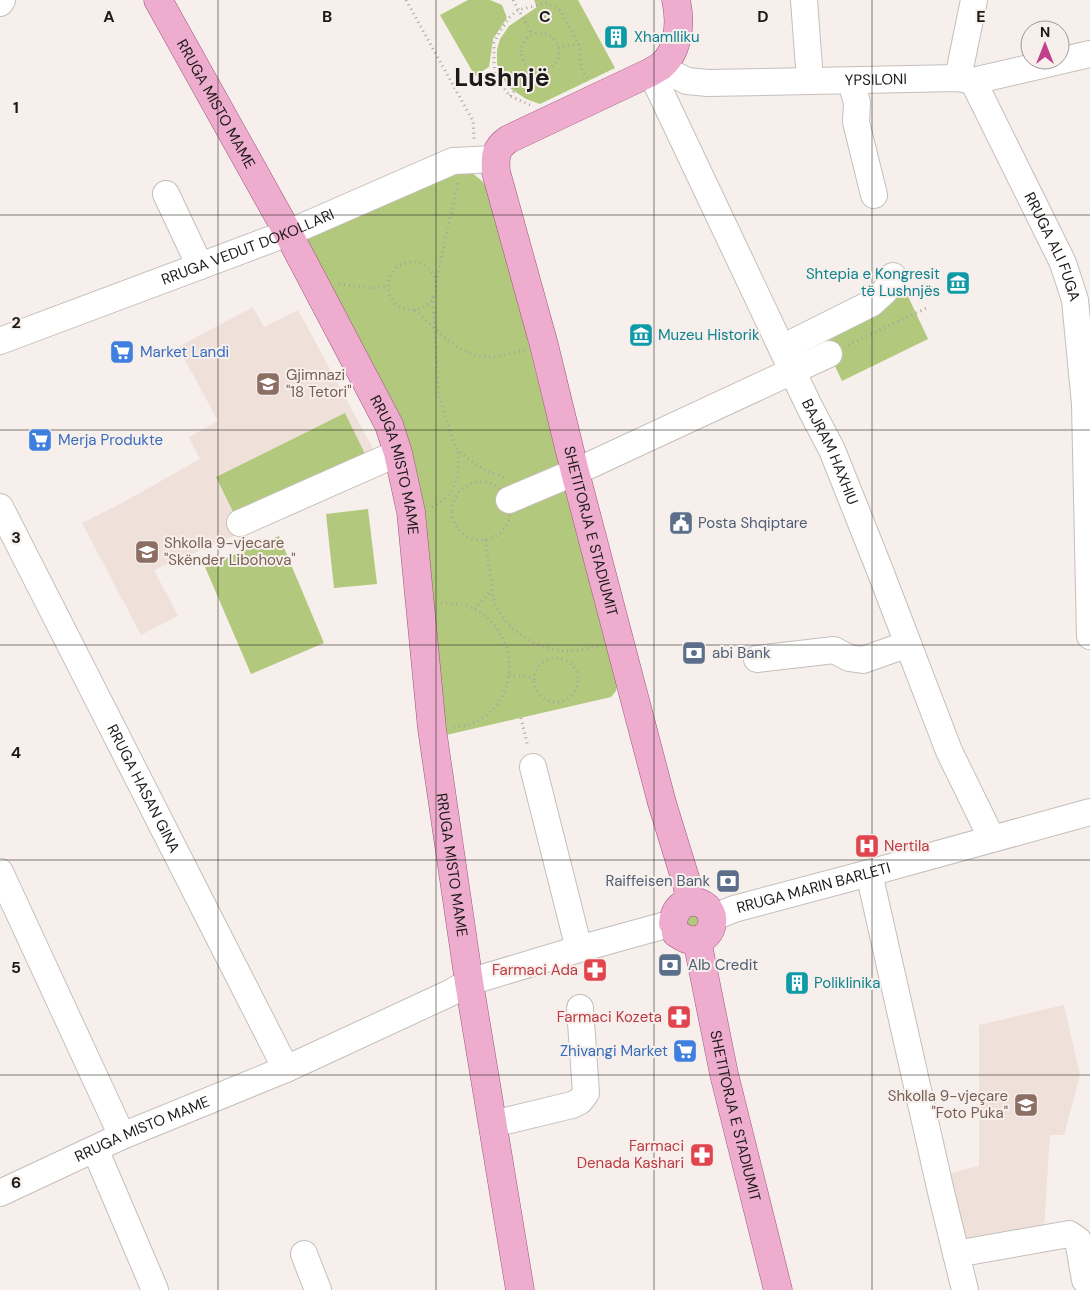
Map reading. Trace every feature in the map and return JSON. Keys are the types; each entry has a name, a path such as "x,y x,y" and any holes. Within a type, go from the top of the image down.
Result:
{"main road":[{"name":"RRUGA MISTO MAME","path":"158,0 288,233 389,425 398,453 411,512 432,729 463,989 493,1124 520,1290"},
{"path":"475,165 498,151 502,144 509,139 656,69 672,53 677,38 678,1"},
{"name":"SHETITORJA E STADIUMIT","path":"475,165 496,172 544,345 575,472 662,803 686,881 702,910"},
{"path":"685,903 702,910 712,924 711,930 702,938 682,932 674,917 676,911 685,903"},
{"name":"SHETITORJA E STADIUMIT","path":"682,932 724,1074 778,1290"}],"street":[{"path":"804,0 810,81"},
{"path":"966,80 974,0"},
{"name":"YPSILONI","path":"656,69 671,73 687,81 708,83 966,80 1090,54"},
{"name":"BAJRAM HAXHIU","path":"656,69 782,348 832,450 949,751 992,839"},
{"name":"RRUGA ALI FUGA","path":"966,80 1063,263 1075,300 1085,404 1090,636"},
{"path":"851,81 857,103 856,122 874,195"},
{"name":"RRUGA VEDUT DOKOLLARI","path":"0,341 288,233 453,161 475,165"},
{"path":"166,194 200,266"},
{"path":"782,348 872,303 885,292 893,276"},
{"path":"509,500 575,472 829,354"},
{"path":"240,523 398,453"},
{"name":"RRUGA HASAN GINA","path":"0,508 286,1069"},
{"path":"757,660 834,650 849,658 863,660 908,644"},
{"path":"532,767 579,949"},
{"name":"RRUGA MARIN BARLETI","path":"702,910 734,909 1090,812"},
{"path":"0,872 122,1136"},
{"path":"870,873 965,1290"},
{"name":"RRUGA MISTO MAME","path":"463,989 682,932"},
{"name":"RRUGA MISTO MAME","path":"0,1193 122,1136 286,1069 463,989 579,949 682,932"},
{"path":"493,1124 572,1105 580,1101 586,1093 580,1008"},
{"path":"95,1149 155,1290"},
{"path":"956,1254 1069,1234 1078,1240 1085,1280"},
{"path":"304,1254 318,1290"}],"path":[{"path":"406,0 473,121 475,165 458,184 433,297 422,308 406,310 393,301 389,294 389,278 398,266 406,263 414,262 428,268 436,282"},
{"path":"513,0 532,35"},
{"path":"544,122 536,108 510,96 495,77 494,43 510,17 518,10 546,3 560,10 579,44 582,71 598,97"},
{"path":"538,33 551,36 558,47 558,59 550,68 544,71 538,71 526,66 521,55 521,49 527,38 538,33"},
{"path":"558,47 579,44"},
{"path":"510,96 532,69"},
{"path":"312,279 360,288 388,286"},
{"path":"411,512 421,512 440,503 452,491 459,469 459,458 438,392 433,297"},
{"path":"829,354 929,307"},
{"path":"414,310 454,345 467,352 488,357 544,345"},
{"path":"456,449 485,470 498,476 538,488"},
{"path":"474,482 495,484 501,488 509,500 511,514 506,528 495,537 485,540 474,540 457,528 452,514 452,507 457,494 467,485 474,482"},
{"path":"452,491 457,494"},
{"path":"485,540 493,597 505,619 513,628 532,642 556,650 576,650 619,642"},
{"path":"475,609 492,590"},
{"path":"420,604 454,602 469,606 483,614 494,624 503,637 508,651 510,666 508,682 502,696 482,718 468,725 432,729"},
{"path":"555,658 556,650"},
{"path":"555,658 562,659 574,666 577,673 578,686 570,698 564,701 550,702 539,694 535,688 534,678 542,663 555,658"},
{"path":"509,675 534,678"},
{"path":"521,718 532,767"}],"shaded area":[{"name":"Gjimnazi \"18 Tetori\"","path":"253,307 264,327 298,310 377,456 239,534 154,570 178,616 141,635 82,523 200,459 189,437 218,421 178,347"},
{"name":"Shkolla 9-vjeçare \"Foto Puka\"","path":"1064,1005 1080,1075 1064,1135 1050,1135 1044,1230 965,1244 951,1173 979,1166 979,1025"}],"green space":[{"path":"468,0 490,0 502,5 507,18 493,39 489,67 475,76 440,15"},
{"path":"534,0 578,0 615,68 540,104 526,99 507,86 497,64 497,50 500,39 509,26 537,7"},
{"path":"442,169 470,171 483,182 493,200 562,478 617,686 616,691 611,697 446,735 421,528 303,234"},
{"path":"906,292 928,339 842,381 820,334"},
{"path":"345,413 366,456 237,520 216,477"},
{"path":"368,509 377,584 334,588 326,514"},
{"path":"279,536 324,643 251,674 205,567"},
{"path":"682,914 705,916 691,932"}],"place":[{"name":"Xhamlliku","path":"616,37"},
{"name":"Shtepia e Kongresit të Lushnjës","path":"958,283"},
{"name":"Muzeu Historik","path":"641,335"},
{"name":"Market Landi","path":"122,352"},
{"name":"Gjimnazi \"18 Tetori\"","path":"268,384"},
{"name":"Merja Produkte","path":"40,440"},
{"name":"Posta Shqiptare","path":"681,523"},
{"name":"Shkolla 9-vjecare \"Skënder Libohova\"","path":"147,552"},
{"name":"abi Bank","path":"694,653"},
{"name":"Nertila","path":"867,846"},
{"name":"Raiffeisen Bank","path":"728,881"},
{"name":"Alb Credit","path":"670,965"},
{"name":"Farmaci Ada","path":"595,970"},
{"name":"Poliklinika","path":"797,983"},
{"name":"Farmaci Kozeta","path":"679,1017"},
{"name":"Zhivangi Market","path":"685,1051"},
{"name":"Shkolla 9-vjeçare \"Foto Puka\"","path":"1026,1105"},
{"name":"Farmaci Denada Kashari","path":"702,1155"}],"district":[{"name":"Lushnjë","path":"502,77"}]}
